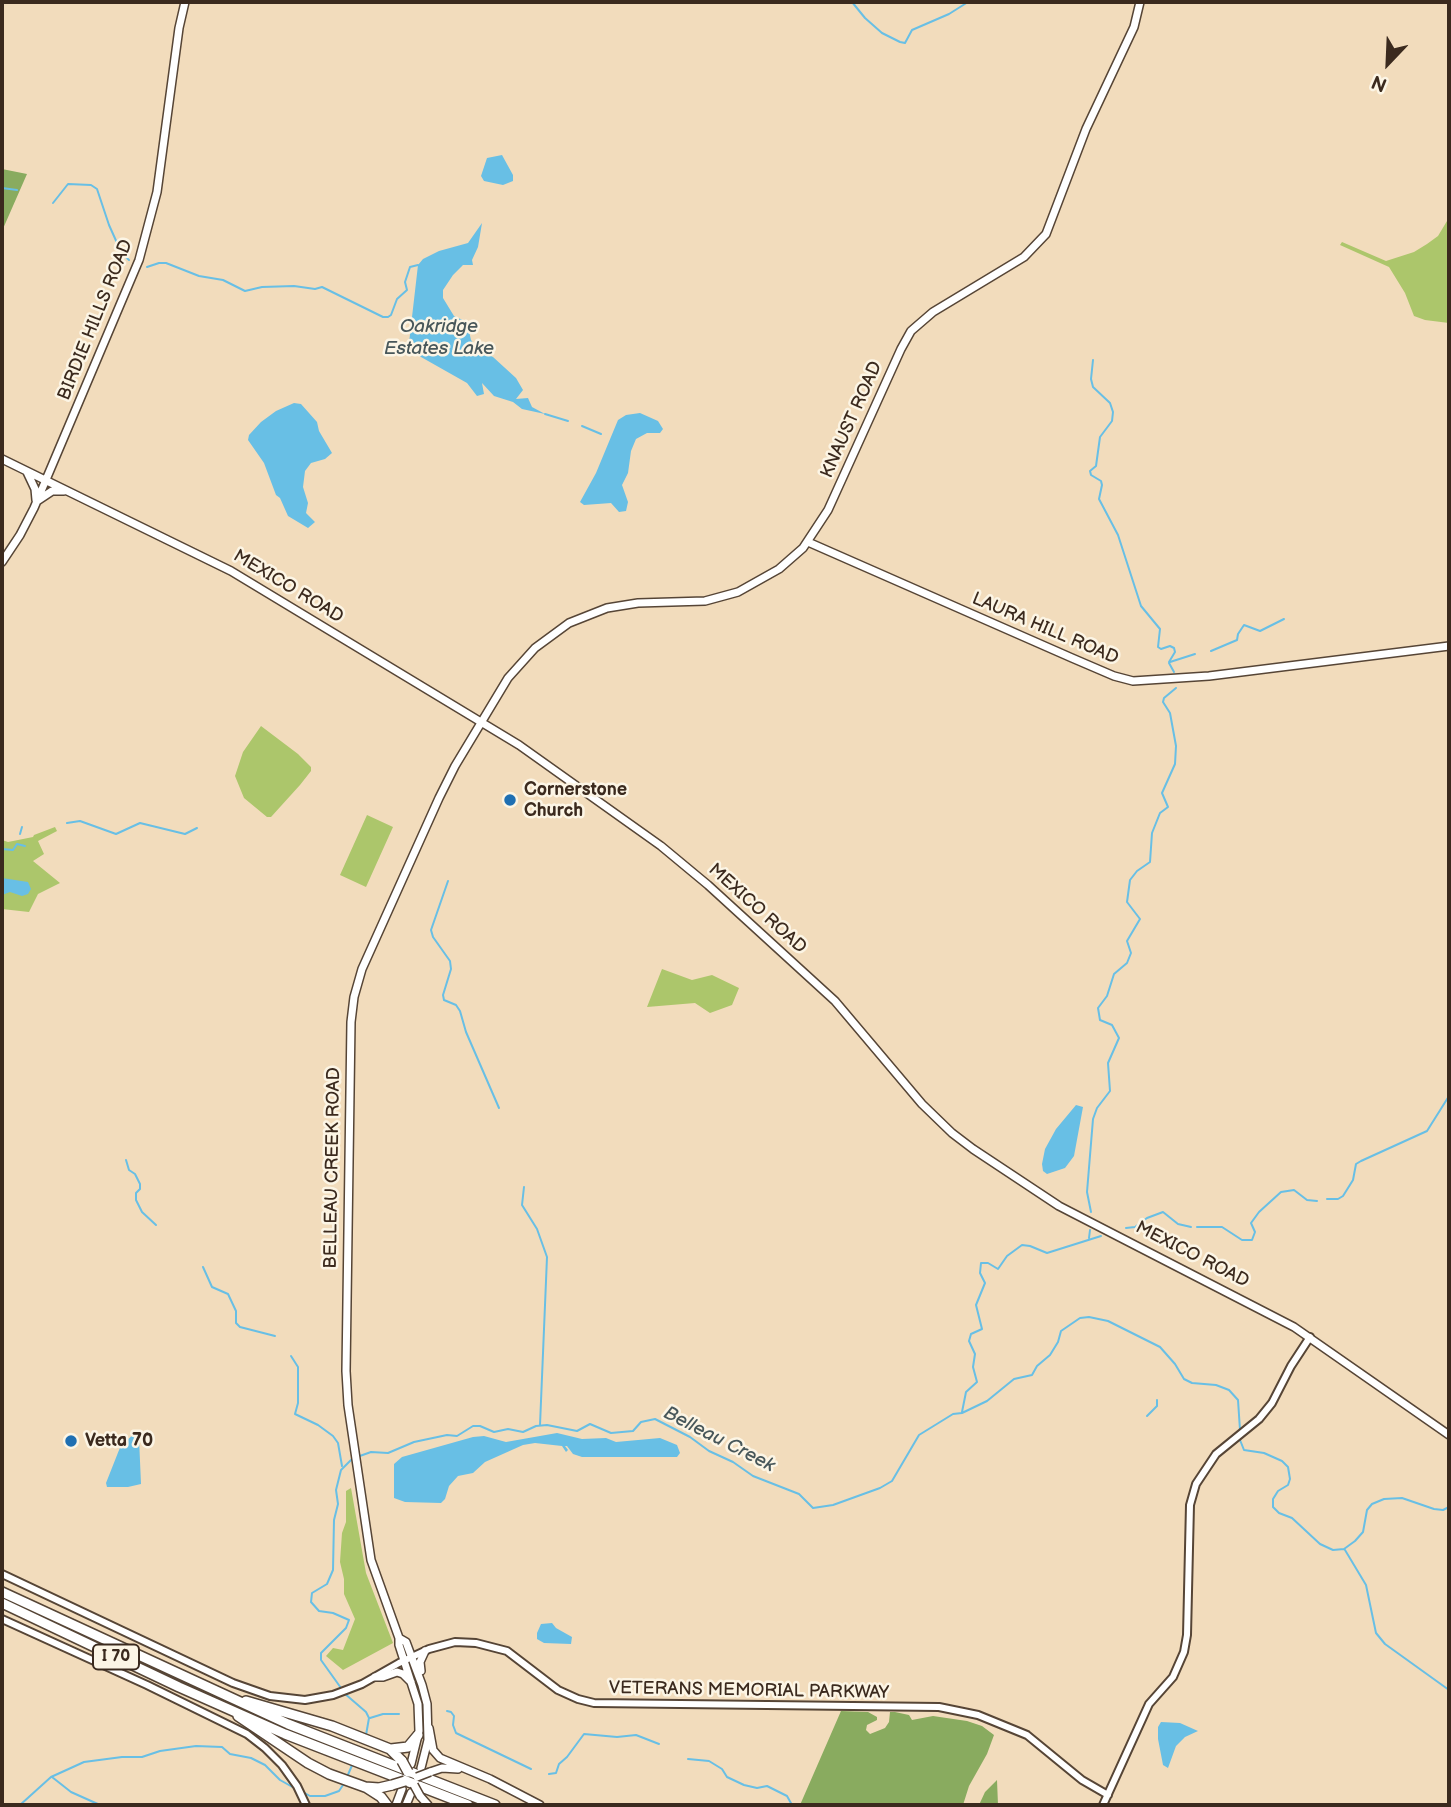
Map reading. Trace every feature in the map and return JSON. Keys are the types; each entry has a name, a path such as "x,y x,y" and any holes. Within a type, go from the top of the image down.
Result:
{"highway":[{"name":"I 70","path":"2,1592 346,1753 362,1765 468,1805"},
{"name":"I 70","path":"2,1603 232,1710 346,1753 366,1755 495,1805"},
{"path":"224,1696 260,1704 349,1732 390,1749 408,1747 418,1735"},
{"path":"232,1710 255,1729 308,1763 361,1786 381,1797 387,1805"},
{"path":"361,1786 379,1788 409,1778 390,1749"}],"main road":[{"name":"BIRDIE HILLS ROAD","path":"2,562 20,536 46,480 129,286 146,237 157,192 179,28 185,2"},
{"name":"KNAUST ROAD","path":"481,722 516,667 542,642 569,623 617,606 638,603 694,603 728,595 771,575 794,558 808,542 828,510 911,331 933,312 1024,257 1046,234 1086,129 1134,27 1140,2"},
{"name":"MEXICO ROAD","path":"2,459 242,577 547,764 638,828 708,885 830,996 922,1104 972,1149 1059,1206 1252,1303 1310,1337 1449,1435"},
{"path":"27,471 35,489 36,502"},
{"path":"36,502 52,491 68,491"},
{"name":"LAURA HILL ROAD","path":"808,542 1066,656 1133,681 1209,676 1449,646"},
{"name":"BELLEAU CREEK ROAD","path":"408,1658 370,1560 353,1449 346,1371 351,1022 354,997 365,961 439,798 481,722"},
{"path":"403,1640 414,1647 427,1650 419,1665 422,1685"},
{"path":"406,1805 418,1735 418,1704 408,1658"},
{"path":"408,1658 422,1685 427,1704 431,1746 436,1756 490,1779 540,1805"},
{"path":"375,1677 397,1672 413,1683"},
{"path":"396,1805 426,1749 429,1728"},
{"path":"409,1778 442,1768 465,1770"},
{"path":"409,1778 428,1805"}],"street":[{"path":"1103,1805 1149,1704 1173,1677 1184,1652 1187,1635 1191,1498 1199,1477 1220,1449 1259,1419 1272,1403 1310,1337"},
{"name":"VETERANS MEMORIAL PARKWAY","path":"2,1574 253,1691 287,1699 305,1700 333,1695 362,1684 408,1658 455,1642 493,1646 513,1655 558,1690 578,1699 603,1704 939,1707 957,1710 994,1720 1027,1735 1082,1780 1108,1795"},
{"path":"2,1619 235,1728 257,1741 282,1765 306,1805"}],"green space":[{"path":"2,169 27,174 2,231"},
{"path":"1447,221 1449,323 1414,316 1405,293 1389,267 1340,245 1342,242 1386,261 1414,252 1427,244 1438,236"},
{"path":"261,726 311,767 300,785 271,817 267,817 244,798 235,776 243,752"},
{"path":"367,815 393,827 366,887 340,875"},
{"path":"55,827 57,831 38,841 44,854 33,861 60,883 38,894 29,912 2,909 2,840 8,842 33,837"},
{"path":"662,969 692,980 712,975 739,988 732,1005 710,1013 695,1003 647,1007"},
{"path":"351,1488 366,1573 393,1643 343,1670 326,1656 333,1648 343,1650 355,1619 344,1594 340,1562 342,1533 346,1522 346,1491"},
{"path":"841,1711 868,1712 877,1717 877,1720 867,1725 866,1730 870,1734 885,1728 890,1712 895,1712 909,1715 912,1720 933,1716 967,1721 982,1726 994,1735 969,1786 963,1805 800,1805"},
{"path":"997,1780 998,1805 979,1805 985,1792"}],"water":[{"path":"502,155 513,175 513,181 503,185 484,181 481,176 487,158"},
{"name":"Oakridge Estates Lake","path":"482,223 473,265 463,265 453,275 443,290 443,298 454,316 467,322 471,340 479,351 493,357 516,378 523,390 516,399 528,398 532,407 545,414 522,409 513,402 494,396 482,383 484,394 477,396 467,383 421,357 413,351 409,343 418,265 423,259 439,251 468,243"},
{"path":"294,403 301,404 317,422 319,431 332,453 325,459 311,463 305,471 303,487 308,503 306,513 315,522 308,528 288,516 276,495 264,463 248,440 249,435 261,422"},
{"path":"640,413 658,421 663,429 660,433 647,433 636,439 631,451 628,473 622,485 628,502 626,511 619,512 611,503 584,505 580,502 596,473 618,420 626,415"},
{"path":"2,878 28,882 31,889 28,894 22,896 10,892 2,895"},
{"path":"1076,1105 1083,1107 1074,1156 1065,1168 1047,1174 1043,1171 1042,1164 1045,1149 1056,1129"},
{"path":"557,1433 582,1439 606,1438 616,1442 660,1438 677,1445 680,1453 677,1457 582,1457 573,1454 567,1446 566,1452 562,1446 535,1443 523,1445 485,1462 473,1473 458,1476 449,1486 441,1503 405,1502 394,1498 394,1464 402,1457 473,1437 484,1436 506,1442"},
{"path":"133,1435 139,1438 141,1484 107,1487 106,1483 121,1445"},
{"path":"552,1623 572,1637 571,1644 544,1643 537,1639 541,1624"},
{"path":"1161,1722 1180,1723 1198,1731 1185,1737 1176,1746 1168,1768 1163,1765 1158,1739"}],"waterway":[{"path":"852,2 882,33 905,43 912,30 949,14 968,2"},
{"path":"53,203 68,184 91,185 97,189 122,254 129,260"},
{"path":"2,188 17,190"},
{"path":"147,267 166,263 199,276 223,280 245,291 262,287 322,287 388,317 397,299 407,290 405,282 410,267 418,265"},
{"path":"1093,360 1093,387 1110,403 1113,412 1112,421 1100,437 1096,466 1090,471 1091,475 1101,481 1099,499 1118,535 1141,606 1160,629 1158,647 1174,648 1175,652 1169,662"},
{"path":"545,414 568,421"},
{"path":"582,426 601,434"},
{"path":"1211,651 1237,640 1244,625 1260,631 1284,619"},
{"path":"1170,662 1195,654"},
{"path":"1169,663 1174,672"},
{"path":"1091,1212 1087,1192 1093,1119 1097,1108 1110,1091 1108,1063 1119,1038 1112,1025 1100,1020 1098,1008 1107,996 1114,974 1127,963 1131,953 1127,941 1140,919 1127,902 1130,880 1150,862 1152,833 1160,813 1168,807 1162,793 1175,764 1176,746 1170,713 1163,702 1176,688"},
{"path":"67,823 80,821 116,834 140,823 185,834 197,828"},
{"path":"20,834 22,827"},
{"path":"2,849 13,850 17,844 25,846"},
{"path":"448,881 431,930 450,961 451,969 444,1000 456,1005 460,1011 466,1032 499,1108"},
{"path":"1327,1199 1343,1196 1353,1180 1356,1164 1427,1131 1449,1096"},
{"path":"126,1160 129,1170 135,1174 140,1184 136,1200 142,1212 156,1225"},
{"path":"524,1187 522,1205 537,1229 547,1257 540,1425"},
{"path":"1197,1227 1222,1227 1242,1240 1252,1240 1255,1232 1251,1223 1281,1192 1294,1190 1307,1200 1317,1201"},
{"path":"1126,1228 1135,1227 1147,1218 1163,1212 1178,1224 1191,1227"},
{"path":"1089,1238 1090,1230"},
{"path":"962,1412 966,1392 977,1382 973,1367 975,1354 969,1341 971,1334 982,1329 976,1305 985,1283 980,1273 981,1263 988,1263 998,1269 1007,1256 1022,1245 1047,1253 1101,1236"},
{"path":"203,1267 212,1287 228,1294 236,1311 236,1323 240,1327 275,1336"},
{"name":"Belleau Creek","path":"357,1457 371,1452 388,1453 414,1442 447,1435 457,1436 473,1426 494,1432 508,1429 523,1432 536,1426 547,1425 577,1431 590,1424 611,1433 633,1431 641,1422 655,1419 753,1476 799,1494 813,1508 833,1505 892,1481 919,1435 953,1414 962,1413 987,1401 1014,1379 1032,1375 1037,1366 1050,1355 1061,1331 1080,1318 1089,1317 1108,1321 1160,1347 1184,1379 1229,1390 1238,1400 1240,1430"},
{"path":"291,1356 298,1367 298,1403 295,1414 333,1436 338,1443 342,1466"},
{"path":"1147,1416 1157,1406 1157,1400"},
{"name":"Belleau Creek","path":"1240,1440 1244,1450 1264,1453 1282,1461 1288,1467 1288,1485 1278,1491 1273,1499 1273,1507 1279,1513 1292,1518 1320,1544 1333,1550 1344,1549 1355,1541 1363,1532 1367,1510 1372,1504 1384,1499 1402,1498 1434,1509 1443,1510 1449,1507"},
{"name":"Belleau Creek","path":"341,1688 321,1660 321,1653 346,1628 349,1620 333,1613 319,1611 311,1602 312,1593 327,1584 333,1570 334,1520 338,1504 336,1490 341,1470 352,1459"},
{"path":"1345,1550 1366,1585 1376,1633 1385,1644 1449,1690"},
{"name":"Belleau Creek","path":"344,1693 366,1712 369,1718 366,1735"},
{"path":"447,1711 454,1716 456,1733 531,1769"},
{"path":"370,1718 383,1714 399,1714"},
{"path":"549,1774 556,1773 559,1764 584,1734 617,1737 636,1735 659,1744"},
{"name":"Belleau Creek","path":"20,1805 51,1777 84,1762 142,1757 160,1751 196,1746 222,1747 230,1754 251,1758 265,1765 280,1780 296,1789"},
{"path":"688,1759 709,1761 722,1769 727,1777 744,1785 757,1788 767,1786 787,1796 792,1805"},
{"name":"Belleau Creek","path":"347,1777 353,1763"},
{"path":"52,1777 71,1792 100,1805"},
{"name":"Belleau Creek","path":"301,1791 310,1796 325,1796 339,1791 345,1782"}],"place":[{"name":"Cornerstone Church","path":"510,800"},
{"name":"Vetta 70","path":"71,1441"}]}
